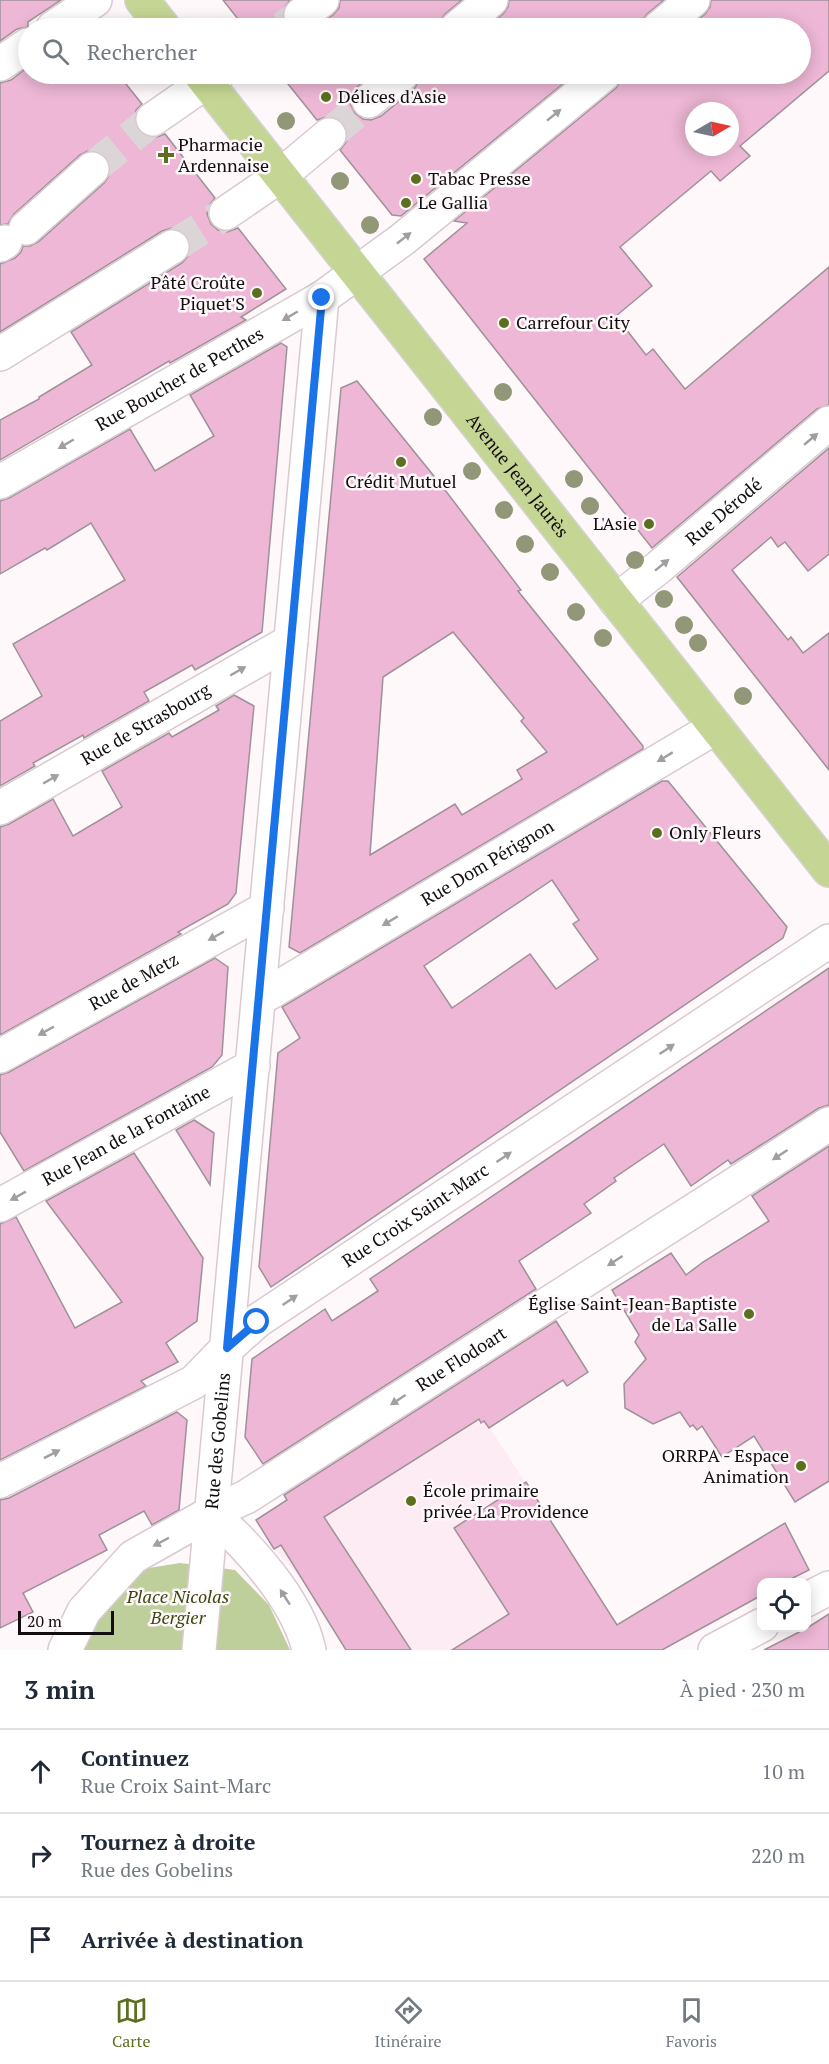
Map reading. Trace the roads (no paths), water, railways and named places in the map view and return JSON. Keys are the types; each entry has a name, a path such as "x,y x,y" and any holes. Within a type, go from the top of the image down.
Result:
{"main road":[{"path":"142,0 156,18"},
{"name":"Avenue Jean Jaurès","path":"214,84 280,176 829,870"}],"street":[{"path":"68,18 95,0"},
{"path":"470,18 492,0"},
{"path":"671,18 693,0"},
{"path":"0,64 18,52"},
{"name":"Avenue Jean Jaurès","path":"153,119 198,84"},
{"path":"369,101 390,84"},
{"name":"Rue Boucher de Perthes","path":"0,482 322,298 403,239 592,84"},
{"path":"226,213 280,176 328,135"},
{"path":"10,238 92,169"},
{"path":"0,354 172,248"},
{"name":"Rue des Gobelins","path":"199,1650 322,298"},
{"name":"Rue Dérodé","path":"616,601 829,423"},
{"name":"Rue de Strasbourg","path":"0,808 291,641"},
{"name":"Rue Dom Pérignon","path":"259,999 716,727"},
{"name":"Rue de Metz","path":"0,1056 267,908"},
{"name":"Rue Croix Saint-Marc","path":"0,1481 194,1382 227,1348 257,1322 829,941"},
{"name":"Rue Jean de la Fontaine","path":"0,1205 253,1066"},
{"name":"Rue Flodoart","path":"212,1513 246,1497 829,1124"},
{"path":"65,1650 84,1611 133,1557 212,1513 245,1544 288,1600 309,1650"},
{"path":"811,1598 829,1588"},
{"path":"715,1650 757,1628"}],"tunnel":[{"path":"297,18 301,15"},
{"path":"329,135 369,101"},
{"path":"92,169 153,119"},
{"path":"172,247 226,213"}],"place":[{"name":"Délices d'Asie","path":"326,97"},
{"name":"Pharmacie Ardennaise","path":"166,155"},
{"name":"Tabac Presse","path":"416,179"},
{"name":"Le Gallia","path":"406,203"},
{"name":"Pâté Croûte Piquet'S","path":"257,293"},
{"name":"Carrefour City","path":"504,323"},
{"name":"Crédit Mutuel","path":"401,462"},
{"name":"L'Asie","path":"649,524"},
{"name":"Only Fleurs","path":"657,833"},
{"name":"Église Saint-Jean-Baptiste de La Salle","path":"749,1314"},
{"name":"ORRPA - Espace Animation","path":"801,1466"},
{"name":"École primaire privée La Providence","path":"411,1501"}],"park label":[{"name":"Place Nicolas Bergier","path":"178,1607"}]}
